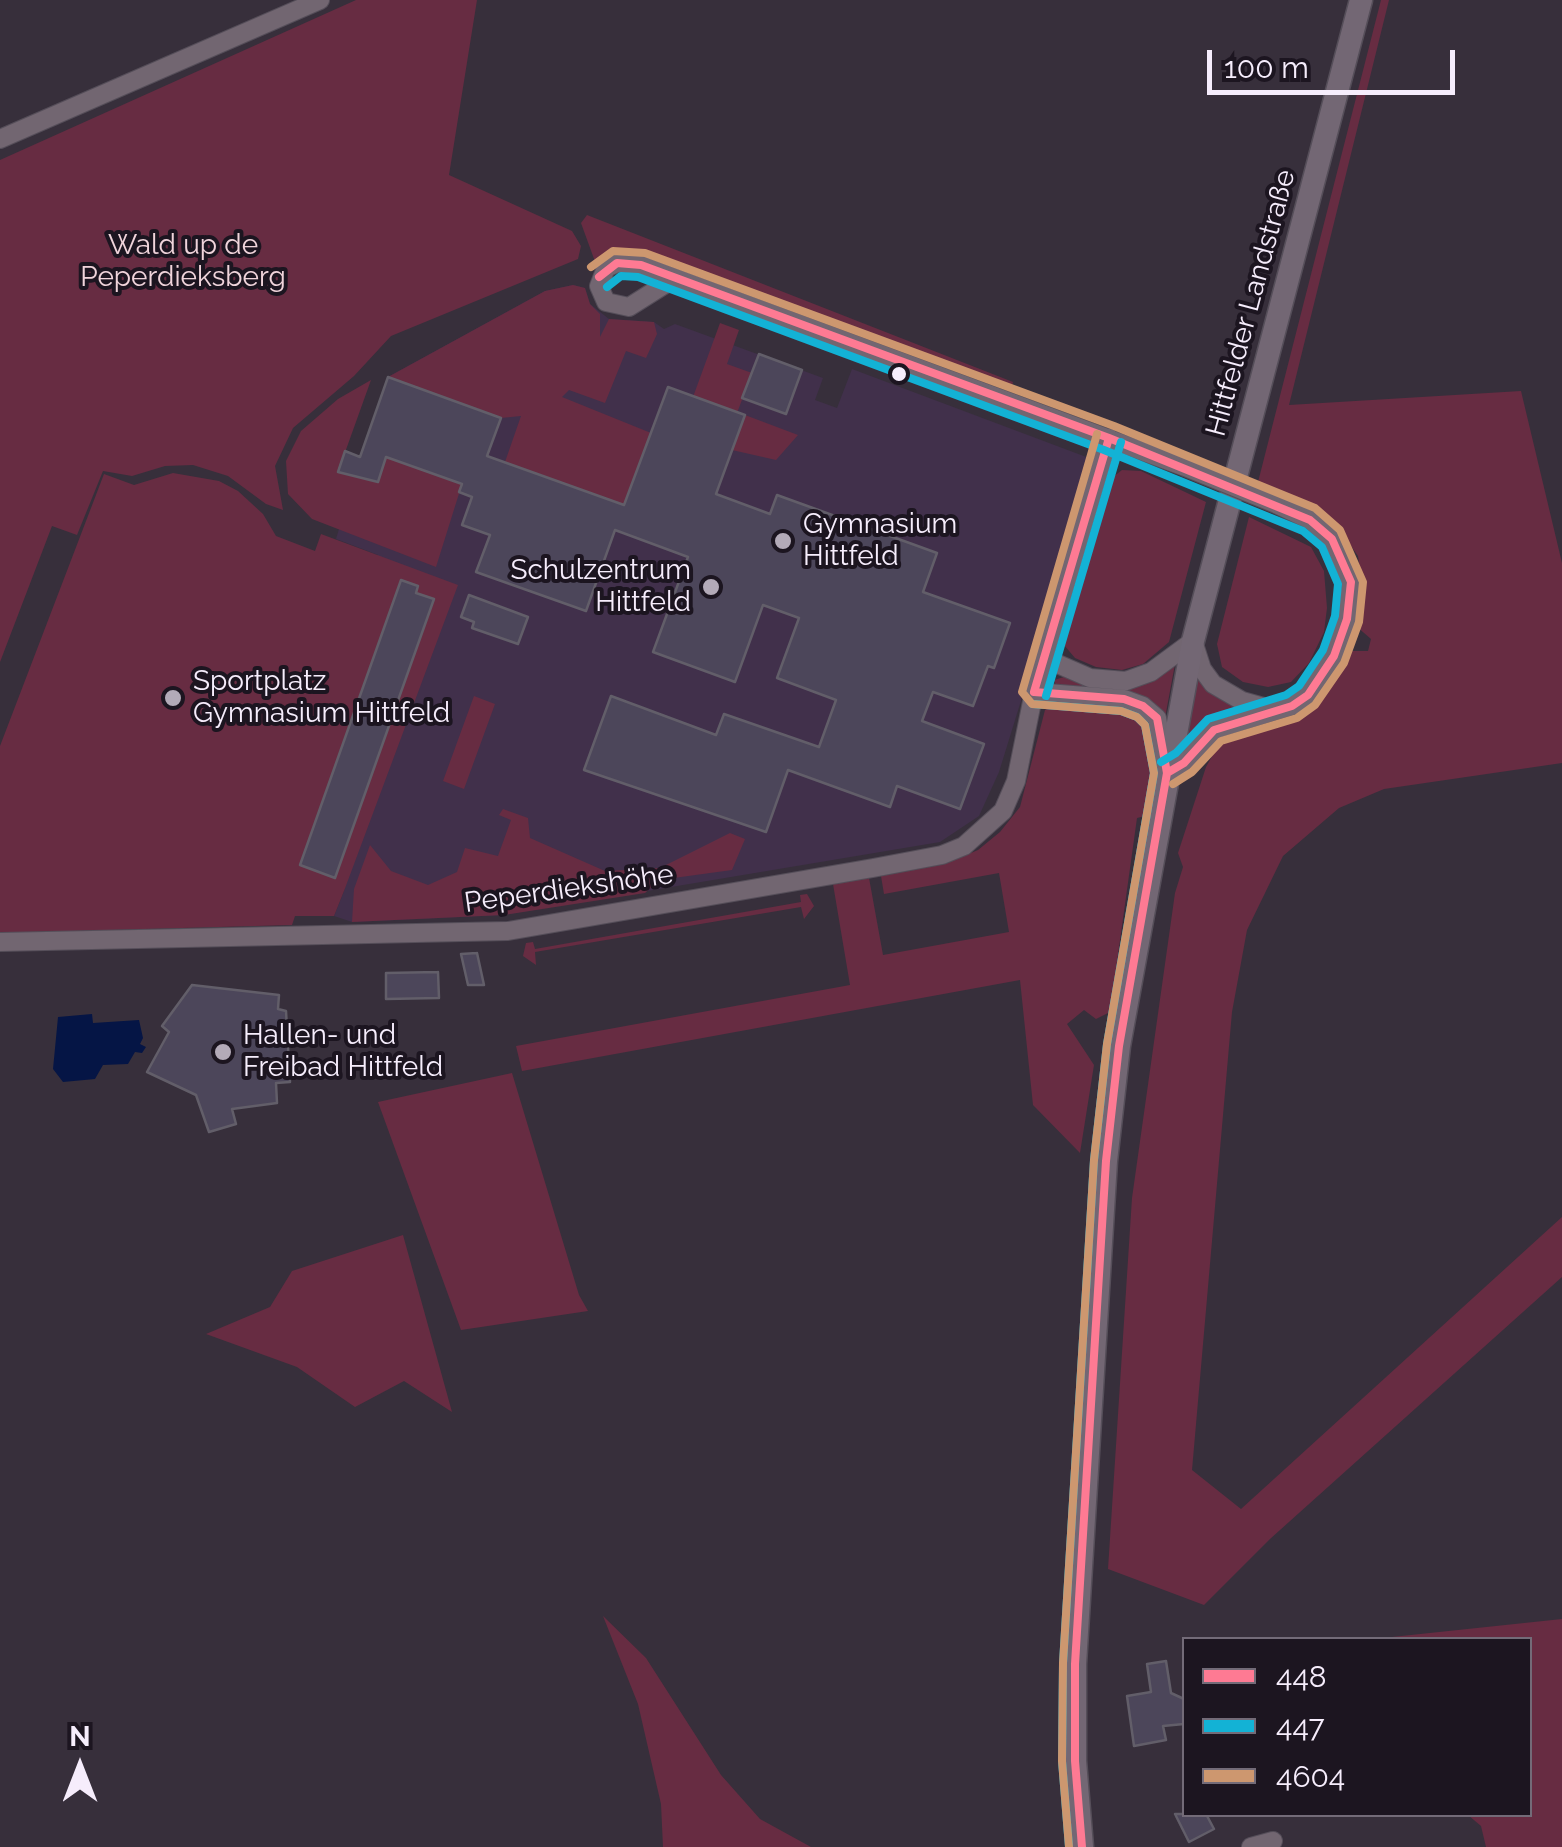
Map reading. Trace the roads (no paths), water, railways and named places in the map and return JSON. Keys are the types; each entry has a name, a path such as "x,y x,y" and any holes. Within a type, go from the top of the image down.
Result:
{"main road":[{"name":"Hittfelder Landstraße","path":"1082,1847 1075,1761 1075,1664 1106,1161 1120,1046 1193,641 1362,0"},
{"name":"Hittfelder Landstraße","path":"1080,1812 1091,1847"}],"street":[{"path":"0,139 320,0"},
{"path":"674,278 1109,438 1276,504 1310,520 1332,539 1352,582 1347,619 1320,680 1292,706 1214,730 1184,763 1167,772 1158,718 1143,706 1124,699 1034,692"},
{"name":"Peperdiekshöhe","path":"0,942 508,931 942,855 981,834 1009,800 1034,692 1109,438"},
{"path":"1044,658 1090,678 1126,681 1151,672 1193,641 1202,668 1223,692 1274,710"},
{"path":"1251,1847 1273,1841"}],"place":[{"name":"Gymnasium Hittfeld","path":"783,541"},
{"name":"Schulzentrum Hittfeld","path":"711,587"},
{"name":"Sportplatz Gymnasium Hittfeld","path":"173,698"},
{"name":"Hallen- und Freibad Hittfeld","path":"223,1052"}],"park label":[{"name":"Wald up de Peperdieksberg","path":"183,262"}]}
